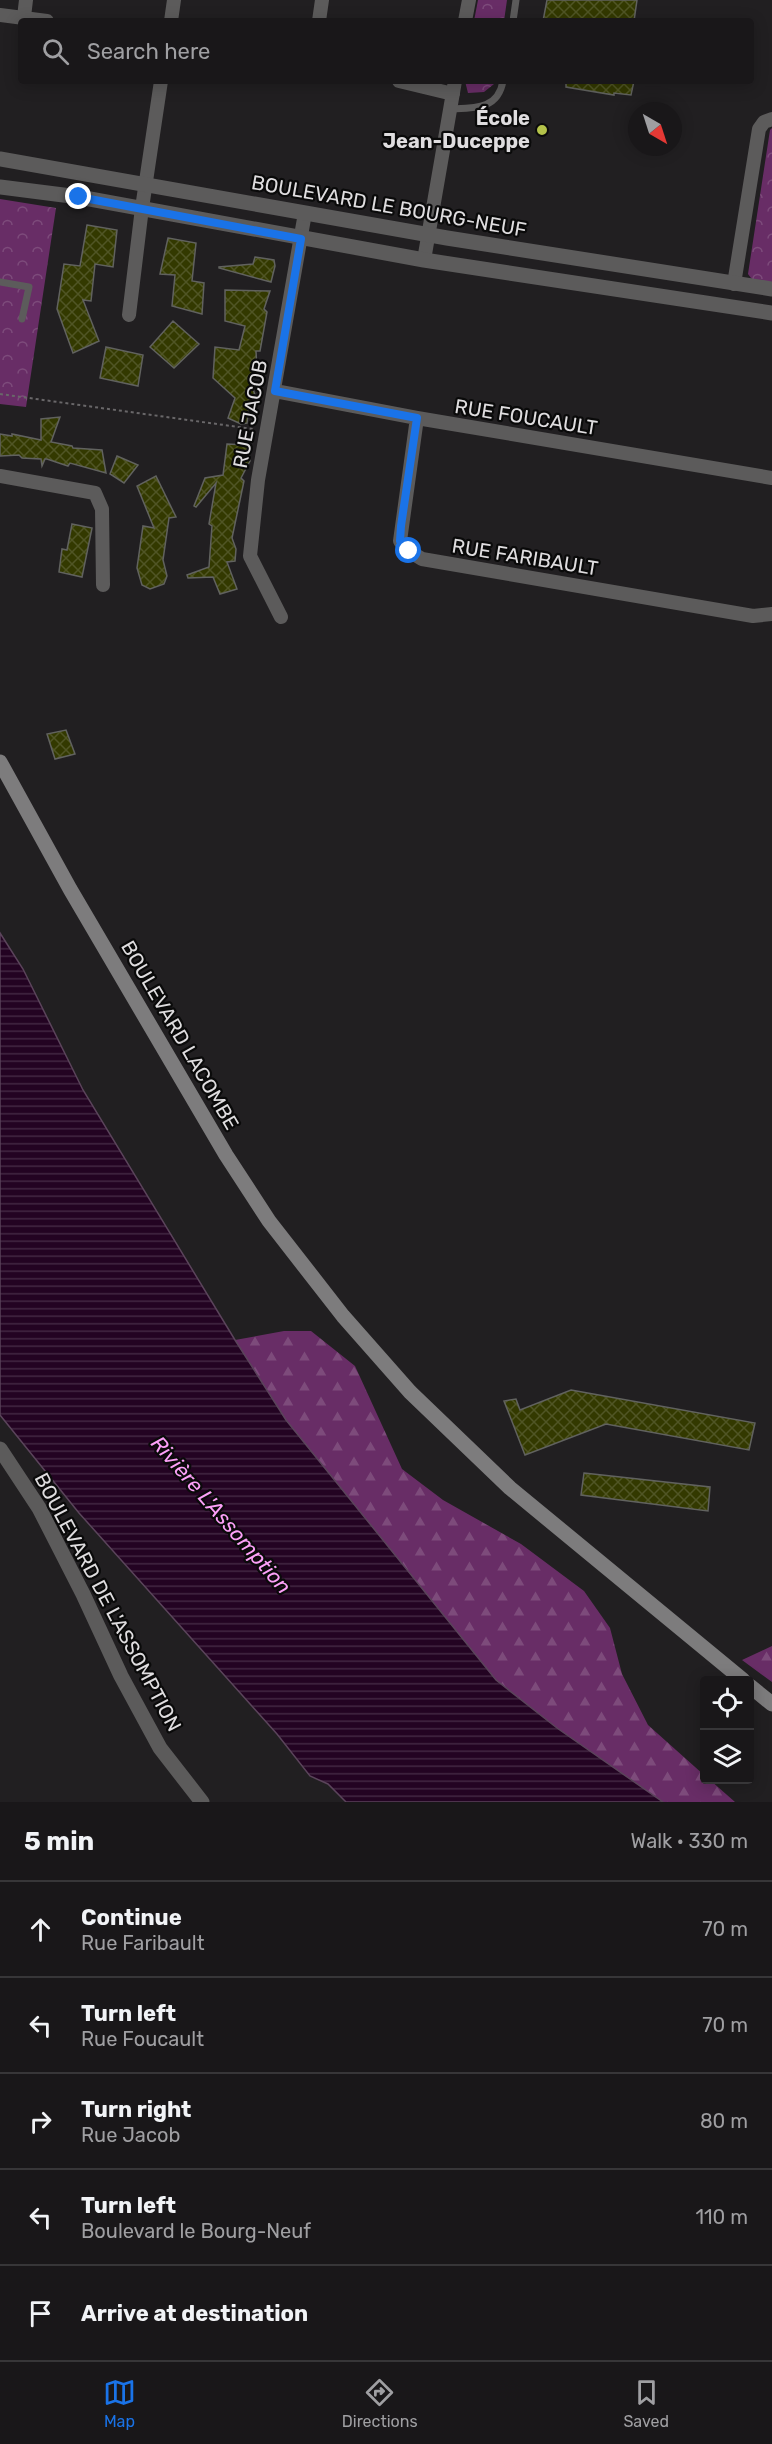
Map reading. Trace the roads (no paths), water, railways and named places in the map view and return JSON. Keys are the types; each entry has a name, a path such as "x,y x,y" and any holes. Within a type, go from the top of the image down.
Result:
{"main road":[{"name":"BOULEVARD LACOMBE","path":"0,762 70,889 226,1155 268,1221 343,1316 410,1392 510,1488 738,1676"},
{"path":"754,1689 772,1704"}],"street":[{"path":"24,17 26,0"},
{"path":"171,18 174,0"},
{"path":"319,18 322,0"},
{"path":"466,18 469,0"},
{"path":"0,15 30,18"},
{"path":"129,315 161,84"},
{"path":"424,260 454,87 426,84"},
{"path":"734,284 759,129 764,122 772,118"},
{"name":"BOULEVARD LE BOURG-NEUF","path":"0,159 428,235 772,290"},
{"path":"0,187 79,197 424,260 772,313"},
{"name":"RUE JACOB","path":"281,617 250,556 258,480 305,213"},
{"name":"RUE FOUCAULT","path":"275,391 417,418 772,478"},
{"name":"RUE FARIBAULT","path":"417,418 400,541 409,551 422,559 593,589 704,605 753,616 772,614"},
{"path":"0,476 96,493 102,508 103,585"},
{"name":"BOULEVARD DE L'ASSOMPTION","path":"0,1449 39,1508 83,1594 121,1676 160,1748 202,1802"}],"lane":[{"path":"513,18 516,0"},
{"path":"450,109 478,108 492,102 501,92 502,84"},
{"path":"0,282 29,287 22,319"}],"water":[{"name":"Rivière L'Assomption","path":"0,933 23,969 83,1090 286,1420 496,1680 557,1728 663,1802 346,1802 328,1784 310,1776 277,1734 79,1513 0,1415"}],"place":[{"name":"École Jean-Duceppe","path":"542,130"}]}
